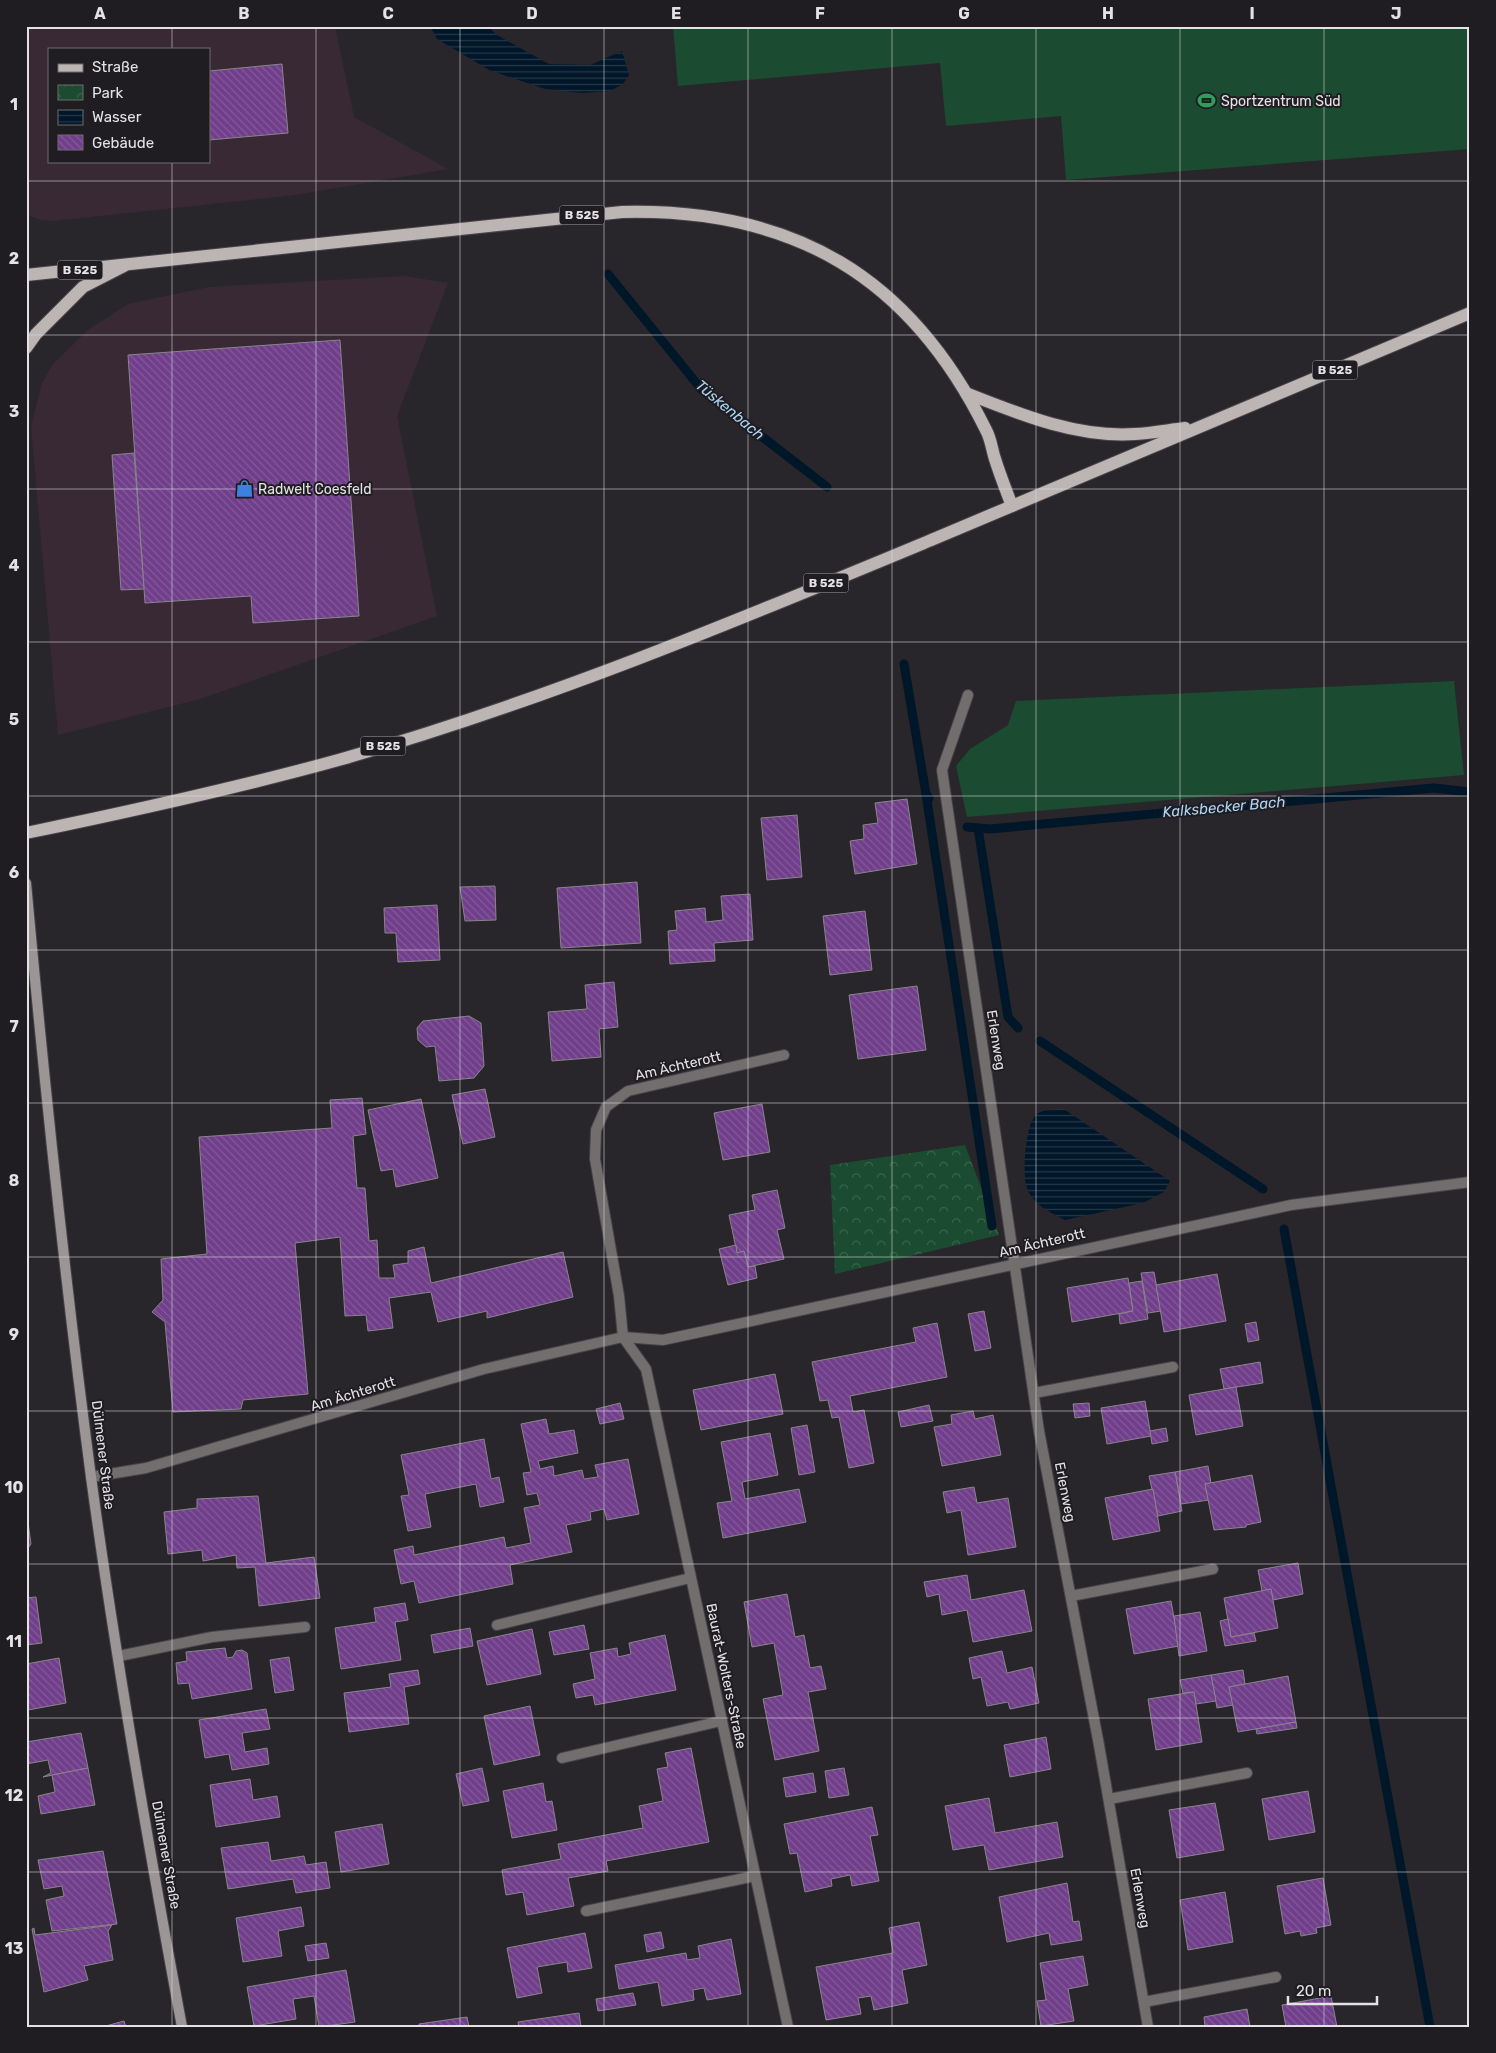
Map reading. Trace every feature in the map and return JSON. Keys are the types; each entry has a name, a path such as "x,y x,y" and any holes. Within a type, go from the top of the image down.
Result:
{"main road":[{"name":"B 525","path":"26,275 133,262 622,212 660,211 720,217 782,234 821,251 868,279 918,325 944,358 988,432 1012,506"},
{"path":"26,348 36,334 83,288 133,262"},
{"name":"B 525","path":"26,833 119,814 342,759 513,704 640,658 1012,506 1470,313"},
{"path":"966,393 1012,411 1077,430 1134,434 1200,426"}],"street":[{"name":"Erlenweg","path":"968,695 942,770 1034,1393 1109,1799 1148,2027"},
{"name":"Dülmener Straße","path":"26,883 42,1054 92,1477 119,1656 182,2027"},
{"name":"Am Ächterott","path":"623,1337 619,1296 595,1158 596,1130 606,1107 628,1091 784,1055"},
{"name":"Am Ächterott","path":"92,1477 146,1468 484,1369 623,1337 663,1340 1291,1205 1470,1182"},
{"name":"Baurat-Wolters-Straße","path":"623,1337 646,1369 788,2027"},
{"path":"1034,1393 1173,1367"},
{"path":"1071,1596 1213,1569"},
{"path":"497,1625 690,1578"},
{"path":"119,1656 212,1637 305,1627"},
{"path":"562,1758 721,1721"},
{"path":"1109,1799 1247,1773"},
{"path":"586,1911 754,1876"},
{"path":"1144,2002 1276,1977"}],"shaded area":[{"path":"26,26 335,26 354,117 448,169 295,195 53,221 41,220 26,214"},
{"path":"405,276 448,283 397,416 437,616 200,699 58,735 31,426 42,383 53,364 88,330 128,304 209,287"}],"green space":[{"name":"Sportzentrum Süd","path":"673,26 1470,26 1470,149 1066,180 1061,116 946,126 940,63 678,86"},
{"path":"1454,681 1464,775 967,817 956,766 970,749 1008,725 1016,701"},
{"path":"965,1145 999,1235 835,1274 830,1165"}],"water":[{"path":"430,26 488,26 497,35 549,64 590,65 622,51 629,75 623,84 610,91 582,93 545,89 489,70 437,39"},
{"path":"1064,1109 1170,1181 1164,1192 1143,1203 1065,1220 1048,1211 1033,1199 1025,1181 1025,1151 1029,1130 1038,1113"}],"building":[{"path":"282,64 288,133 210,140 210,71"},
{"name":"Radwelt Coesfeld","path":"340,340 359,616 253,623 251,596 145,603 128,355"},
{"path":"134,453 144,589 121,590 112,455"},
{"path":"907,799 917,864 855,874 850,841 864,839 863,825 878,823 875,803"},
{"path":"797,815 802,877 767,880 761,818"},
{"path":"637,882 641,943 561,948 557,888"},
{"path":"495,886 496,920 465,921 460,887"},
{"path":"750,894 753,940 714,943 715,961 670,964 668,931 677,930 675,911 705,908 706,922 723,920 721,896"},
{"path":"437,905 440,960 398,962 396,933 385,933 384,908"},
{"path":"865,911 872,970 830,975 823,916"},
{"path":"614,982 618,1027 599,1029 601,1057 552,1061 548,1012 587,1009 585,985"},
{"path":"917,986 926,1050 858,1059 849,995"},
{"path":"469,1016 481,1023 484,1066 474,1078 439,1081 435,1046 426,1047 418,1040 417,1028 423,1021"},
{"path":"485,1089 495,1137 463,1144 452,1095"},
{"path":"362,1098 366,1134 353,1136 357,1188 365,1188 369,1241 377,1240 379,1278 395,1278 393,1265 408,1263 408,1251 424,1247 431,1283 563,1252 573,1297 487,1318 487,1311 438,1322 431,1292 389,1298 393,1328 368,1331 366,1315 345,1316 340,1237 295,1243 308,1394 243,1400 241,1409 173,1412 165,1322 152,1312 163,1300 161,1259 207,1254 199,1137 332,1128 330,1100"},
{"path":"421,1099 438,1178 396,1187 393,1169 381,1171 368,1110"},
{"path":"762,1104 770,1152 723,1160 714,1113"},
{"path":"777,1190 785,1228 777,1230 784,1259 748,1267 744,1251 737,1253 729,1215 755,1210 752,1195"},
{"path":"736,1245 737,1253 744,1251 748,1267 755,1266 757,1278 728,1285 719,1249"},
{"path":"1154,1272 1161,1311 1148,1313 1141,1273"},
{"path":"1217,1274 1226,1321 1164,1332 1156,1285"},
{"path":"1128,1278 1133,1311 1072,1322 1067,1288"},
{"path":"1142,1281 1148,1319 1120,1324 1119,1314 1133,1311 1129,1283"},
{"path":"984,1311 991,1348 975,1351 968,1314"},
{"path":"1256,1322 1259,1340 1248,1342 1245,1324"},
{"path":"937,1323 947,1377 850,1396 853,1412 864,1410 874,1463 849,1468 839,1417 832,1418 828,1400 820,1401 812,1362 916,1342 913,1328"},
{"path":"1260,1362 1263,1383 1224,1389 1220,1369"},
{"path":"775,1374 783,1414 701,1430 693,1390"},
{"path":"1236,1387 1243,1426 1196,1435 1189,1395"},
{"path":"1145,1401 1151,1436 1107,1444 1101,1408"},
{"path":"620,1403 624,1419 600,1424 596,1409"},
{"path":"1089,1403 1090,1416 1075,1418 1073,1404"},
{"path":"929,1405 933,1421 901,1427 898,1412"},
{"path":"973,1411 975,1419 993,1415 1001,1455 942,1466 934,1427 952,1424 951,1415"},
{"path":"546,1419 549,1434 574,1430 578,1453 538,1461 540,1469 553,1466 554,1476 582,1470 584,1479 598,1477 595,1465 628,1459 639,1514 607,1520 604,1509 590,1512 591,1520 566,1525 572,1552 510,1565 513,1584 419,1603 414,1581 401,1584 394,1550 413,1546 414,1555 504,1537 506,1548 531,1543 524,1508 540,1505 537,1493 527,1495 523,1473 531,1472 521,1424"},
{"path":"807,1425 815,1472 799,1475 791,1428"},
{"path":"1166,1428 1168,1441 1152,1444 1150,1431"},
{"path":"770,1433 778,1475 742,1482 745,1499 799,1489 806,1522 723,1538 717,1503 732,1501 721,1442"},
{"path":"484,1439 491,1479 499,1477 504,1502 480,1507 476,1484 425,1494 431,1527 408,1531 401,1496 409,1495 401,1455"},
{"path":"1208,1466 1211,1483 1205,1484 1209,1500 1181,1504 1175,1472"},
{"path":"1175,1472 1182,1511 1158,1516 1149,1476"},
{"path":"1252,1475 1261,1522 1246,1525 1246,1527 1214,1530 1205,1484"},
{"path":"974,1487 977,1503 1008,1498 1016,1547 968,1555 961,1510 947,1513 943,1492"},
{"path":"1153,1489 1160,1531 1113,1540 1105,1498"},
{"path":"258,1496 266,1563 314,1557 320,1598 259,1606 255,1567 237,1568 236,1555 203,1561 202,1550 168,1554 164,1512 197,1508 197,1499"},
{"path":"26,1516 31,1544 26,1551"},
{"path":"1298,1563 1303,1594 1273,1600 1271,1589 1262,1591 1258,1570"},
{"path":"967,1575 971,1600 1024,1590 1032,1631 973,1642 967,1610 942,1615 939,1594 927,1597 924,1582"},
{"path":"1271,1589 1278,1628 1231,1637 1224,1598"},
{"path":"787,1594 795,1637 804,1635 810,1668 821,1666 826,1689 808,1692 819,1751 775,1760 763,1699 783,1695 774,1643 752,1647 744,1602"},
{"path":"36,1597 42,1643 26,1645 26,1598"},
{"path":"1171,1601 1179,1646 1134,1654 1126,1609"},
{"path":"405,1603 408,1620 395,1622 401,1660 341,1669 335,1628 376,1622 374,1608"},
{"path":"1200,1612 1207,1651 1179,1656 1174,1616"},
{"path":"1228,1619 1231,1637 1254,1633 1256,1641 1225,1646 1220,1621"},
{"path":"584,1625 589,1649 554,1655 549,1632"},
{"path":"470,1628 473,1646 434,1653 431,1635"},
{"path":"532,1629 541,1674 487,1685 477,1641"},
{"path":"665,1635 676,1690 595,1705 593,1695 576,1698 573,1684 595,1679 590,1653 617,1648 618,1657 631,1654 629,1643"},
{"path":"225,1648 227,1658 233,1657 236,1651 242,1650 247,1653 252,1689 192,1699 189,1683 178,1684 176,1663 187,1661 186,1652"},
{"path":"1002,1651 1007,1673 1032,1667 1039,1703 1010,1709 1008,1702 987,1706 981,1677 973,1679 969,1658"},
{"path":"289,1657 294,1690 275,1693 270,1660"},
{"path":"59,1658 66,1703 28,1710 26,1664"},
{"path":"418,1670 420,1684 404,1687 409,1724 349,1732 344,1693 391,1687 389,1674"},
{"path":"1243,1670 1245,1684 1229,1687 1233,1705 1217,1708 1211,1675"},
{"path":"1211,1675 1216,1701 1196,1704 1194,1692 1183,1693 1180,1680"},
{"path":"1288,1676 1296,1722 1238,1732 1229,1687"},
{"path":"1194,1692 1202,1742 1156,1750 1148,1699"},
{"path":"530,1706 540,1755 494,1765 484,1716"},
{"path":"266,1709 270,1729 242,1733 245,1752 267,1748 269,1764 232,1770 229,1754 205,1758 199,1720"},
{"path":"1296,1722 1297,1728 1257,1734 1256,1729"},
{"path":"81,1733 88,1768 43,1777 51,1773 48,1760 26,1764 26,1742"},
{"path":"1046,1737 1051,1769 1010,1777 1004,1745"},
{"path":"691,1748 709,1842 606,1861 608,1871 568,1878 574,1906 527,1915 523,1892 506,1895 502,1870 561,1859 558,1844 643,1828 639,1806 663,1801 657,1769 668,1767 665,1753"},
{"path":"88,1768 95,1805 41,1814 38,1796 55,1792 52,1775"},
{"path":"482,1768 489,1801 463,1806 456,1774"},
{"path":"844,1768 849,1795 829,1798 825,1771"},
{"path":"813,1773 816,1792 786,1797 783,1778"},
{"path":"250,1779 253,1800 277,1796 280,1817 216,1827 210,1785"},
{"path":"543,1783 546,1802 552,1801 557,1830 512,1838 503,1791"},
{"path":"1308,1791 1315,1832 1269,1840 1262,1799"},
{"path":"989,1798 995,1833 1057,1822 1063,1857 989,1870 984,1845 953,1850 945,1806"},
{"path":"1215,1803 1224,1850 1177,1858 1169,1810"},
{"path":"872,1807 878,1835 870,1836 879,1881 852,1886 850,1875 831,1879 832,1886 805,1892 797,1853 790,1854 784,1824"},
{"path":"382,1824 389,1864 341,1872 335,1832"},
{"path":"268,1842 271,1861 304,1856 306,1865 326,1862 330,1888 296,1893 293,1879 228,1889 221,1848"},
{"path":"103,1851 117,1924 52,1931 46,1900 64,1896 62,1886 44,1889 38,1860"},
{"path":"1323,1878 1331,1925 1316,1928 1317,1933 1301,1936 1300,1931 1285,1934 1277,1886"},
{"path":"1067,1883 1073,1922 1079,1921 1082,1940 1051,1945 1049,1933 1007,1942 999,1897"},
{"path":"1225,1892 1233,1942 1188,1950 1180,1900"},
{"path":"301,1907 304,1926 278,1931 282,1956 243,1962 236,1918"},
{"path":"919,1922 927,1965 902,1970 908,2003 874,2010 871,1996 858,1998 861,2014 826,2020 816,1967 893,1953 889,1928"},
{"path":"112,1925 108,1931 113,1960 84,1966 88,1980 44,1992 32,1929 34,1928 35,1935"},
{"path":"661,1932 664,1948 647,1952 644,1935"},
{"path":"585,1933 592,1968 568,1972 567,1962 537,1967 542,1993 517,1998 507,1948"},
{"path":"731,1939 741,1994 707,2000 704,1988 693,1990 694,2000 662,2006 658,1982 619,1989 615,1965 686,1953 687,1960 700,1958 698,1946"},
{"path":"326,1943 329,1958 308,1961 305,1946"},
{"path":"1083,1956 1088,1985 1068,1989 1074,2021 1041,2026 1037,2001 1046,2000 1040,1963"},
{"path":"346,1970 355,2022 319,2027 314,1996 293,1999 296,2019 254,2026 247,1987"},
{"path":"633,1993 636,2005 598,2011 596,1999"},
{"path":"1331,1996 1337,2027 1286,2027 1282,2005"},
{"path":"1247,2009 1250,2027 1205,2027 1204,2017"},
{"path":"579,2013 581,2027 519,2027 518,2022"},
{"path":"467,2017 469,2027 419,2027 419,2024"},
{"path":"124,2021 126,2027 102,2027"}],"waterway":[{"name":"Tüskenbach","path":"608,274 702,390 827,487"},
{"path":"904,664 926,794 929,798"},
{"name":"Kalksbecker Bach","path":"967,827 990,829 1434,788 1470,792"},
{"path":"926,794 992,1226"},
{"path":"978,828 1008,1017 1018,1028"},
{"path":"1040,1041 1263,1189"},
{"path":"1284,1229 1430,2027"}],"place":[{"name":"Sportzentrum Süd","path":"1207,101"},
{"name":"Radwelt Coesfeld","path":"244,489"}]}
